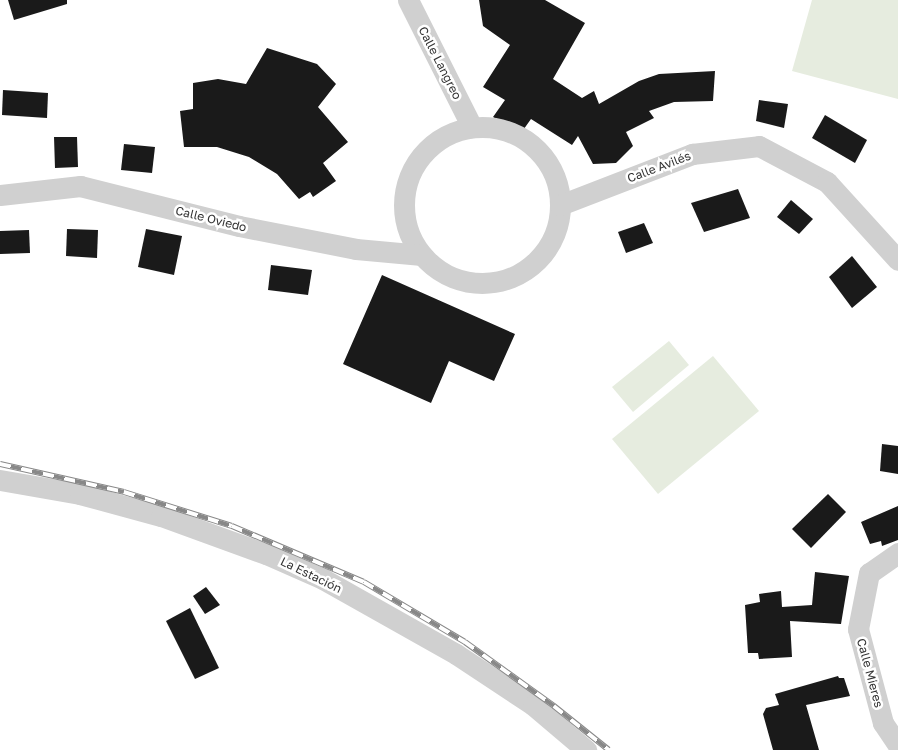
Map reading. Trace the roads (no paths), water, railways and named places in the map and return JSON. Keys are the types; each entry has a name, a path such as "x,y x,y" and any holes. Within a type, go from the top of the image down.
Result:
{"street":[{"name":"Calle Langreo","path":"408,0 471,125"},
{"path":"471,125 496,128 522,138 542,155 556,179 560,205 556,232 545,252 528,269 507,279 484,283 461,280 440,271 422,255 410,236 404,213 406,190 414,168 428,149 447,136 471,125"},
{"name":"Calle Avilés","path":"560,205 692,154 759,146 826,182 898,260"},
{"name":"Calle Oviedo","path":"0,195 80,186 239,226 356,249 422,255"},
{"name":"La Estación","path":"0,480 80,494 162,516 266,554 323,579 456,654 533,705 586,750"},
{"name":"Calle Mieres","path":"898,553 869,573 858,629 883,723 898,745"}],"railway":[{"path":"0,464 124,492 232,526 364,582 465,642 554,706 609,750"}]}
